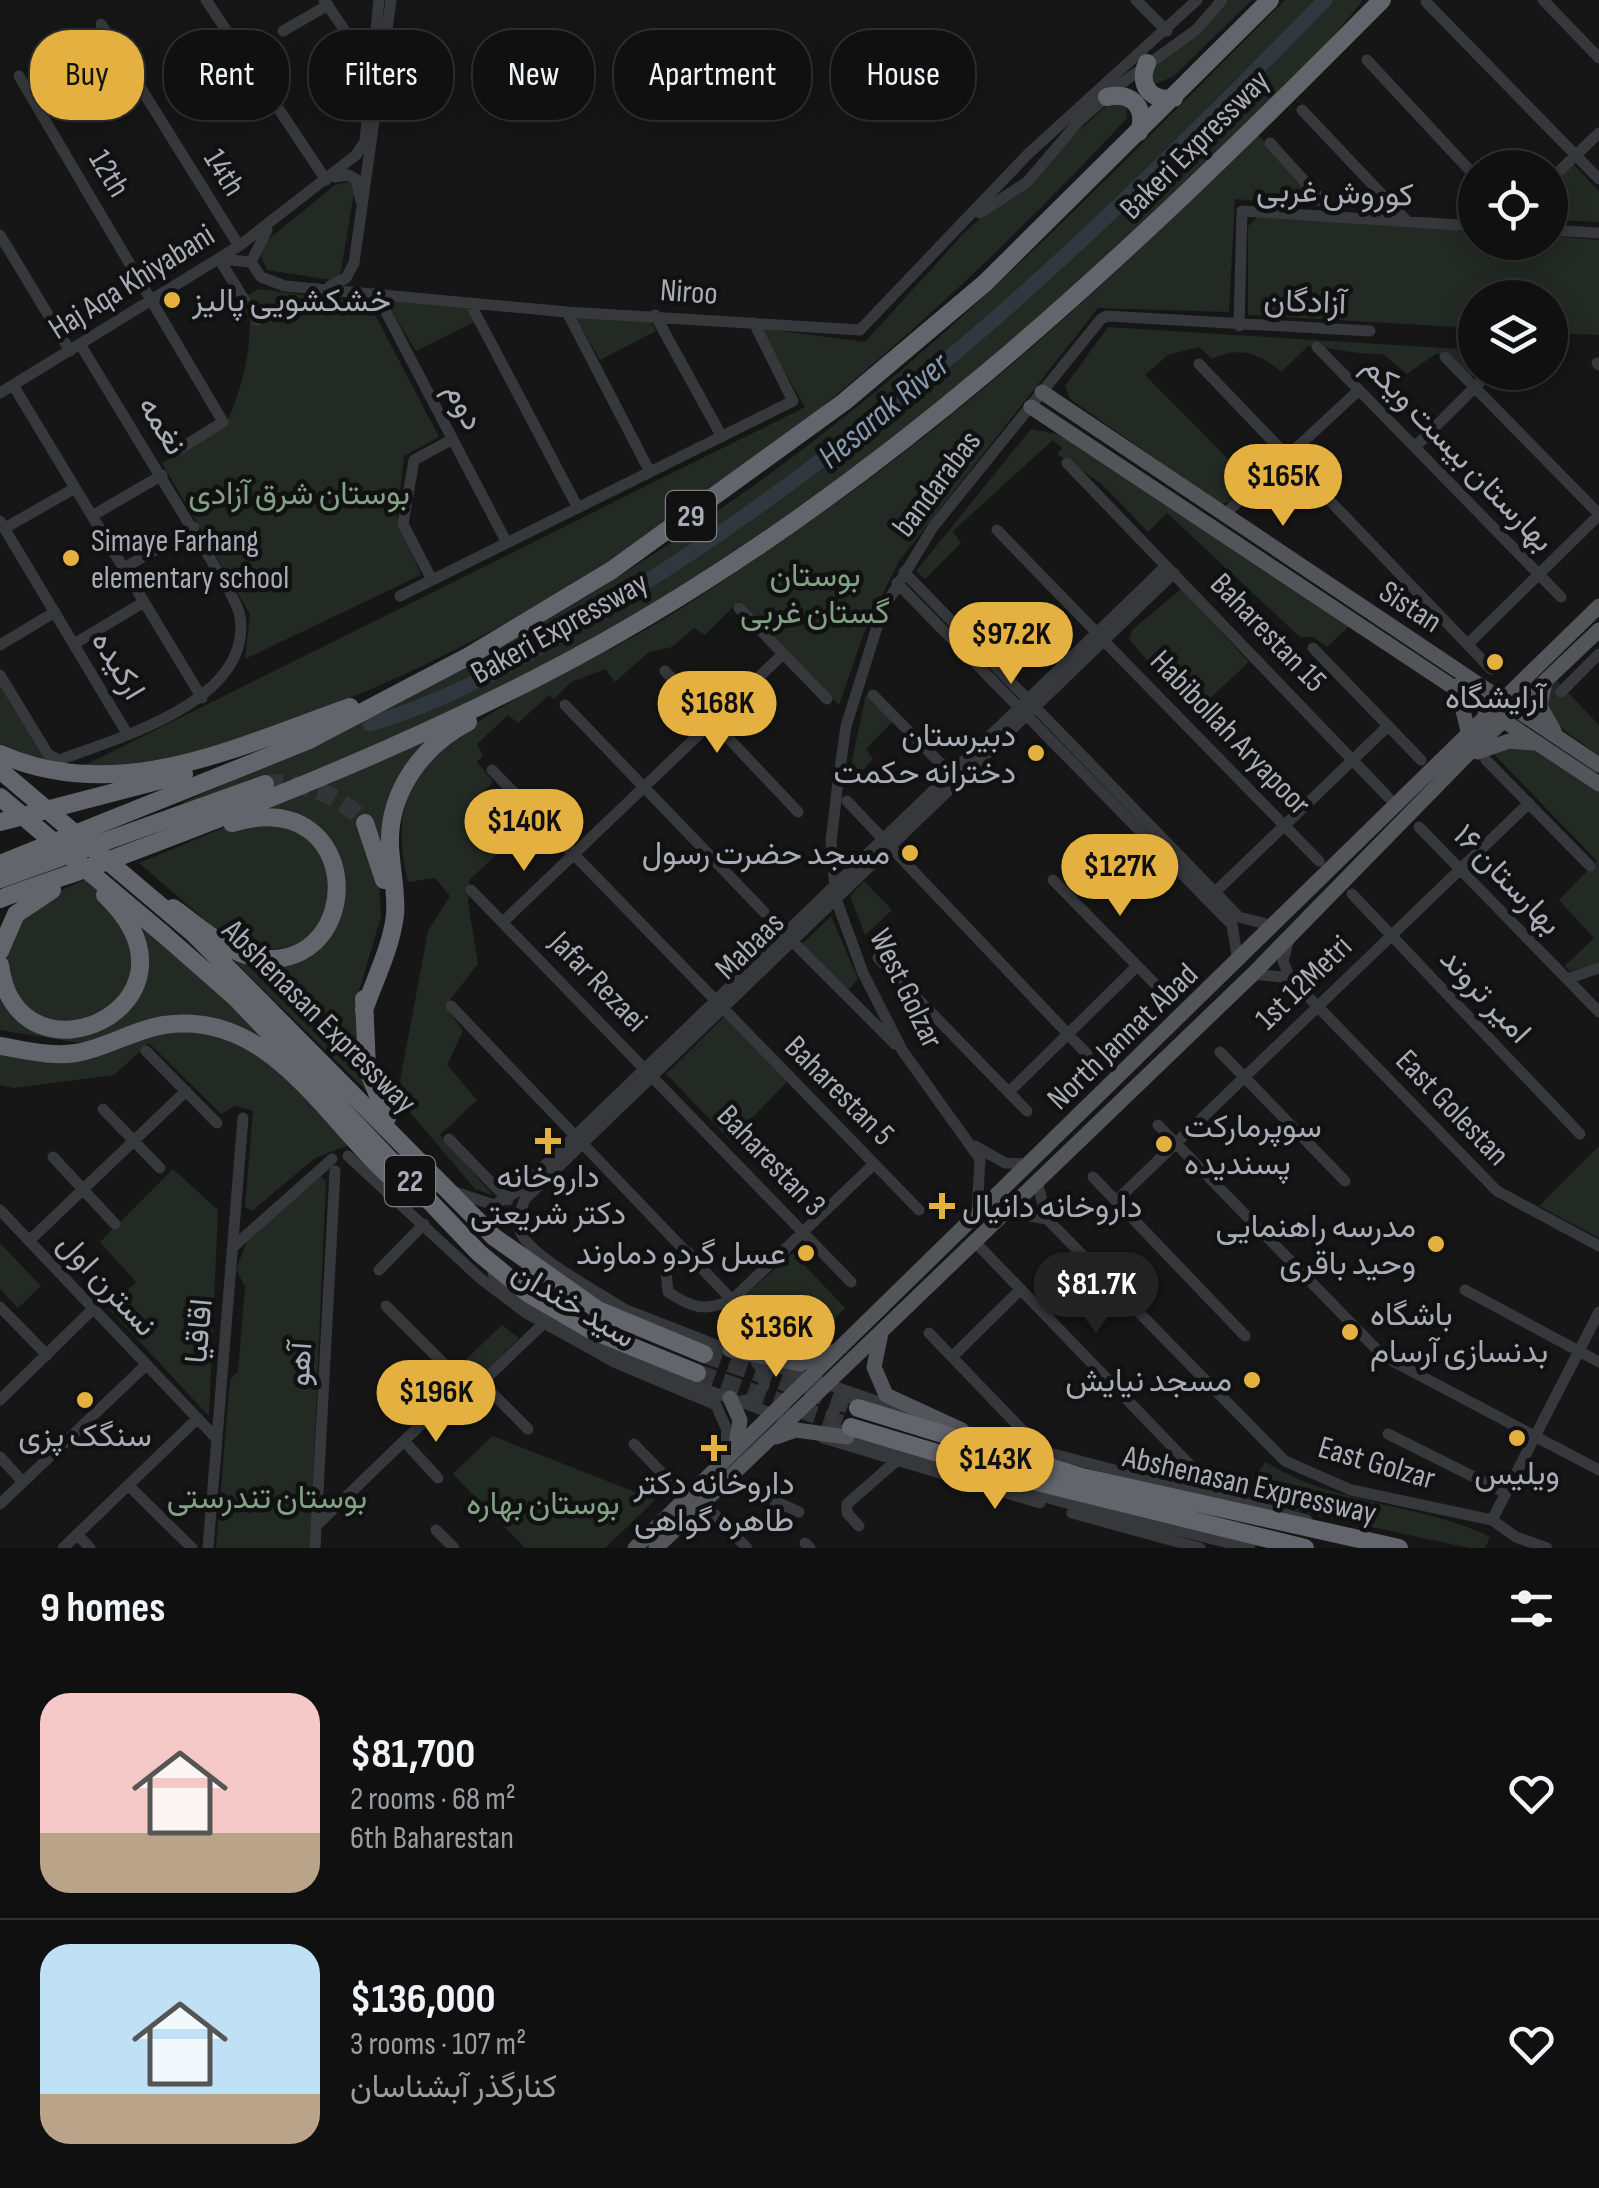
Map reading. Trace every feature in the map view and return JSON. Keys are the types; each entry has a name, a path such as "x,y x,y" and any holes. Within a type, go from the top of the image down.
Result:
{"highway":[{"name":"Bakeri Expressway","path":"0,864 292,747 469,656 564,600 751,474 984,283 1270,0"},
{"name":"Bakeri Expressway","path":"0,899 322,777 544,675 743,556 960,398 1114,265 1382,0"},
{"path":"1147,64 1142,77 1147,91 1160,99 1174,98"},
{"path":"1108,97 1123,95 1136,103 1142,117 1139,132"},
{"path":"364,1010 391,936 395,890 390,834 406,779 438,740 544,675"},
{"path":"0,754 58,774 116,777 180,763 394,692"},
{"path":"0,822 203,768 314,720"},
{"name":"Abshenasan Expressway","path":"0,770 194,934 391,1128 483,1226 568,1293 700,1364 558,1313 469,1242 432,1219 236,998 0,797"},
{"path":"0,880 265,784"},
{"path":"0,951 7,928 27,904 131,852 244,819 283,818 301,824 322,842 335,865 339,886 334,914 314,941 291,954 265,958 231,948 144,888"},
{"path":"364,824 379,858 385,902 364,1010 367,1068 391,1128"},
{"path":"0,966 7,992 38,1024 80,1030 111,1017 136,985 140,957 131,926 64,850"},
{"path":"0,1046 64,1054 160,1026 203,1024 257,1044 432,1219"},
{"path":"0,1034 64,1045 121,1036"},
{"name":"Abshenasan Expressway","path":"860,1402 1064,1472 1400,1548"},
{"name":"Abshenasan Expressway","path":"851,1434 1304,1548"}],"main road":[{"name":"Sistan","path":"1042,392 1473,679 1496,703"},
{"name":"Sistan","path":"1031,407 1457,686 1496,703"},
{"name":"North Jannat Abad","path":"740,1456 789,1420 882,1331 977,1216 1468,730 1599,606"},
{"name":"North Jannat Abad","path":"740,1456 772,1414 858,1332 975,1242 1253,974 1465,757 1599,630"},
{"path":"1473,679 1499,681 1528,674"},
{"path":"1546,682 1540,706 1562,742"},
{"path":"1457,686 1468,730"},
{"path":"1496,703 1599,766"},
{"path":"1513,715 1539,744 1599,784"},
{"path":"1465,757 1509,740 1539,744"},
{"path":"882,1331 874,1361 881,1389 894,1402 962,1430"},
{"path":"730,1350 800,1364 825,1355 858,1332"},
{"path":"734,1399 741,1430 740,1456"},
{"path":"656,1548 740,1456 781,1433 851,1434"},
{"path":"635,1548 686,1498 719,1476"}],"street":[{"path":"206,0 322,184 339,175 356,179 362,218"},
{"path":"376,30 379,0"},
{"path":"324,288 346,278 354,263 391,0"},
{"path":"1136,0 1167,31"},
{"name":"Niroo","path":"957,232 1027,182 1080,120 1208,17 1222,0"},
{"path":"1543,0 1599,58"},
{"path":"1196,2 1208,17"},
{"name":"Niroo","path":"251,262 260,276 272,282 376,294 567,312 860,330 1028,154 1196,2"},
{"path":"1426,2 1599,179"},
{"path":"285,30 326,3 344,30"},
{"name":"14th","path":"101,24 239,246"},
{"path":"1367,60 1458,158"},
{"name":"12th","path":"19,76 224,422 178,450"},
{"path":"1302,110 1407,221"},
{"name":"Haj Aqa Khiyabani","path":"0,393 270,225 322,184 365,141 367,120"},
{"path":"1568,163 1599,133"},
{"path":"1270,144 1337,217"},
{"path":"1028,154 1032,164 1042,166"},
{"name":"کوروش غربی","path":"1239,326 1242,211 1458,225"},
{"path":"219,259 251,262 270,225"},
{"path":"1568,231 1599,233"},
{"name":"نغمه","path":"0,235 162,475 228,588 240,616 238,649 202,698"},
{"path":"219,259 257,320"},
{"path":"354,263 359,282 376,294"},
{"name":"دوم","path":"376,294 506,543"},
{"path":"470,303 578,508"},
{"path":"567,312 650,472"},
{"path":"656,316 722,436"},
{"name":"bandarabas","path":"836,899 831,842 846,726 875,628 900,578 934,528 1107,316 1239,326"},
{"path":"400,596 793,402 754,324"},
{"name":"آزادگان","path":"1239,326 1370,331"},
{"name":"بهارستان بیست ویکم","path":"1317,347 1561,598"},
{"path":"1445,357 1458,370"},
{"path":"1199,364 1491,669"},
{"path":"0,675 48,754 58,760 128,735 202,698 14,385"},
{"path":"1223,516 1360,390"},
{"path":"1415,447 1474,390"},
{"path":"1468,644 1599,514 1478,390"},
{"path":"432,580 404,524 414,460 450,440"},
{"name":"Baharestan 15","path":"1068,463 1388,796"},
{"path":"92,516 162,475"},
{"path":"2,524 75,488"},
{"name":"ارکیده","path":"2,524 128,735"},
{"path":"124,568 194,527"},
{"name":"Habibollah Aryapoor","path":"997,530 1319,861"},
{"name":"Mabaas","path":"508,1200 581,1137 789,937 834,885 887,842 1170,570"},
{"path":"900,578 1211,896 1238,917 1274,926"},
{"path":"74,644 144,602"},
{"path":"739,608 826,699"},
{"path":"0,645 55,612"},
{"path":"1312,648 1420,760"},
{"path":"503,922 783,654"},
{"path":"1561,692 1599,654"},
{"path":"665,671 798,812"},
{"path":"873,696 951,774"},
{"path":"566,705 764,912"},
{"name":"Mabaas","path":"789,937 836,899 951,774 1027,707"},
{"path":"1211,896 1388,726"},
{"path":"1486,760 1590,866"},
{"name":"Baharestan 5","path":"492,770 919,1210"},
{"path":"847,801 1087,1054"},
{"name":"1st 12Metri","path":"1116,1201 1529,803"},
{"name":"بهارستان ۱۶","path":"1420,827 1599,1012"},
{"path":"1052,880 1158,987"},
{"name":"Jafar Rezaei","path":"472,890 649,1072"},
{"name":"امیر تروند","path":"1352,894 1580,1134"},
{"path":"1211,896 1232,926 1238,961"},
{"name":"West Golzar","path":"836,899 863,973 902,1050 974,1145 1006,1164 1031,1164"},
{"path":"789,937 902,1050"},
{"path":"1253,974 1290,978 1284,961 1289,938"},
{"path":"878,958 1027,1111"},
{"path":"1009,1092 1137,966"},
{"path":"1567,979 1599,968"},
{"name":"East Golestan","path":"1290,978 1497,1191 1599,1246"},
{"path":"451,1006 581,1137 732,1300"},
{"path":"146,1051 216,1123"},
{"path":"1220,1052 1345,1181"},
{"name":"Baharestan 3","path":"649,1072 852,1282"},
{"path":"29,1241 186,1091"},
{"path":"103,1110 160,1168"},
{"name":"اقاقیا","path":"208,1548 243,1118"},
{"path":"1158,1125 1382,1356 1599,1470"},
{"name":"Mabaas","path":"581,1137 525,1199 518,1222 520,1234 546,1258 624,1310"},
{"path":"449,1139 508,1200 494,1206 450,1190"},
{"path":"974,1145 982,1168 977,1216"},
{"path":"53,1157 115,1224"},
{"path":"688,1253 666,1272 668,1292 694,1308 707,1310 732,1300 874,1164"},
{"path":"232,1247 338,1168"},
{"name":"سید خندان","path":"338,1168 368,1171 432,1219 495,1291 543,1324 616,1363 716,1405 727,1430 719,1476"},
{"name":"آهو","path":"316,1547 338,1168"},
{"path":"1092,1177 1245,1336"},
{"name":"East Golzar","path":"1037,1182 1047,1219 1285,1461 1352,1490 1492,1520 1516,1538 1547,1548"},
{"name":"نسترن اول","path":"0,1210 217,1439"},
{"path":"1006,1212 1047,1219"},
{"path":"380,1270 432,1219"},
{"path":"483,1226 624,1310 826,1384 860,1402"},
{"path":"469,1242 504,1286 554,1320 609,1350 789,1420 851,1434"},
{"path":"975,1242 1220,1496"},
{"path":"952,1357 1020,1289"},
{"path":"1465,1290 1599,1362"},
{"path":"386,1306 472,1392"},
{"path":"0,1307 46,1354"},
{"path":"0,1400 94,1309"},
{"path":"1492,1520 1599,1312"},
{"path":"317,1525 404,1441 472,1392 543,1324"},
{"path":"929,1333 1028,1436"},
{"path":"734,1399 753,1399 764,1386 763,1371 753,1358"},
{"path":"0,1504 146,1365"},
{"path":"482,1383 528,1429"},
{"path":"1250,1548 1066,1504 851,1434 836,1428 831,1414 844,1398 1220,1496 1378,1543"},
{"path":"63,1548 197,1419"},
{"path":"805,1431 896,1462 1200,1548"},
{"path":"1388,1434 1506,1493"},
{"path":"404,1441 438,1478"},
{"path":"634,1444 686,1498"},
{"path":"0,1457 24,1482"},
{"path":"1169,1483 1180,1479 1187,1461"},
{"path":"858,1526 847,1513 847,1504 896,1462"},
{"path":"719,1476 799,1512"},
{"path":"128,1485 192,1548"},
{"path":"714,1514 747,1548"},
{"path":"436,1530 454,1548"},
{"path":"77,1534 90,1548"}],"green space":[{"path":"1228,0 1252,0 1174,76 1151,86 1151,67 1202,30"},
{"path":"1285,0 1363,0 1279,92 1048,312 898,436 819,494 656,601 503,685 290,781 0,894 0,886 270,788 265,774 184,805 183,802 280,759 469,664 561,612 738,497 823,434 954,324"},
{"path":"1113,100 1126,103 1127,118 947,299 848,386 744,468 635,545 524,613 409,672 292,720 161,759 79,768 805,407 760,328 865,342 964,233"},
{"name":"بوستان گستان غربی","path":"1258,135 1325,206 1235,199 1229,312 1098,308 899,561 864,633 839,705 739,601 705,635 694,628 672,647 649,652 615,682 605,669 571,682 554,699 549,695 518,723 508,715 477,744 483,756 477,762 493,782 466,811 502,850 470,879 468,902 478,964 445,1006 463,1031 447,1065 477,1100 440,1135 494,1196 475,1189 408,1110 400,1081 428,931 450,896 435,878 408,882 402,850 403,819 419,774 447,744 470,727 674,613 913,446 1090,296"},
{"path":"1573,164 1599,191 1599,222 1568,221 1568,169"},
{"path":"350,182 355,187 340,277 331,280 267,270 260,254 265,242 335,185"},
{"path":"1257,217 1458,230 1458,260 1568,260 1568,237 1599,240 1599,335 1568,334 1568,280 1458,280 1458,327 1248,315 1248,226"},
{"name":"بوستان شرق آزادی","path":"258,289 369,303 439,437 404,456 397,518 421,575 245,659 250,614 162,463 226,424 246,361 248,295"},
{"path":"384,299 467,305 474,322 416,351"},
{"path":"575,317 651,322 656,331 600,360"},
{"path":"1108,327 1458,349 1458,367 1437,353 1407,374 1383,354 1308,346 1281,372 1249,353 1212,359 1199,347 1168,355 1145,375 1249,480 1230,502 1220,504 1070,399 1065,386"},
{"path":"1031,429 1062,435 1349,626 1327,647 1313,637 1300,637 1167,513 1148,532 1103,485 1057,454 1062,448 1053,440 953,531 961,543 925,579 916,571"},
{"path":"1181,589 1249,662 1193,714 1129,639 1132,630"},
{"path":"1556,680 1599,725 1599,756 1548,718 1546,694"},
{"path":"0,683 52,770 0,750"},
{"path":"866,694 894,720 866,749 873,759 846,789"},
{"path":"454,726 402,780 388,916 384,857 377,834 381,917 359,991 356,1021 357,1051 370,1094 214,941 260,962 331,926 329,845 250,815"},
{"path":"1507,743 1537,749 1599,791 1599,963 1570,971 1565,966 1594,938 1559,900 1597,861 1490,750"},
{"path":"288,823 327,855 331,912 301,946 253,951 221,934 139,863 228,826"},
{"path":"85,880 114,906 136,949 123,1000 72,1028 26,1010 4,958 5,944 32,908"},
{"path":"864,881 892,910 865,935 850,896"},
{"path":"125,911 203,976 285,1058 219,1025 79,1043 0,1030 0,984 5,995 70,1035 139,987"},
{"path":"831,916 858,979 848,990 802,944"},
{"path":"724,1017 787,1082 730,1140 666,1074"},
{"path":"180,1027 258,1048 352,1144 315,1158 252,1211 245,1207 253,1111 235,1106 221,1114 149,1043 114,1075 14,1088 0,1085 0,1049 53,1059"},
{"path":"1599,1146 1599,1238 1539,1206"},
{"path":"173,1169 218,1210 209,1416 108,1308 136,1282 100,1242"},
{"name":"بوستان تندرستی","path":"320,1176 326,1181 310,1548 216,1548 230,1379 238,1372 245,1287 236,1269 247,1242"},
{"path":"0,1243 41,1286 18,1308 0,1289"},
{"path":"793,1253 845,1308 801,1355 791,1358 720,1334 736,1303"},
{"path":"502,1325 519,1338 483,1374 460,1365"},
{"name":"بوستان بهاره","path":"492,1436 655,1500 605,1548 525,1548 453,1474"},
{"path":"1266,1462 1321,1488 1434,1516 1490,1537 1485,1548 1469,1548 1236,1498"}],"waterway":[{"name":"Hesarak River","path":"370,724 439,699 538,648 729,527 822,460 911,390 1080,242 1325,0"}],"tunnel":[{"path":"265,784 320,791 344,804 365,823"},
{"path":"704,1354 858,1408"},
{"path":"697,1373 848,1426"}],"place":[{"name":"خشکشویی پالیز","path":"172,300"},
{"name":"Simaye Farhang elementary school","path":"71,558"},
{"name":"آرایشگاه","path":"1495,662"},
{"name":"دبیرستان دخترانه حکمت","path":"1036,753"},
{"name":"مسجد حضرت رسول","path":"910,853"},
{"name":"داروخانه دکتر شریعتی","path":"548,1141"},
{"name":"سوپرمارکت پسندیده","path":"1164,1144"},
{"name":"داروخانه دانیال","path":"942,1206"},
{"name":"مدرسه راهنمایی وحید باقری","path":"1436,1244"},
{"name":"عسل گردو دماوند","path":"806,1253"},
{"name":"باشگاه بدنسازی آرسام","path":"1350,1332"},
{"name":"مسجد نیایش","path":"1252,1380"},
{"name":"سنگک پزی","path":"85,1400"},
{"name":"ویلیس","path":"1517,1438"},
{"name":"داروخانه دکتر طاهره گواهی","path":"714,1448"}]}
